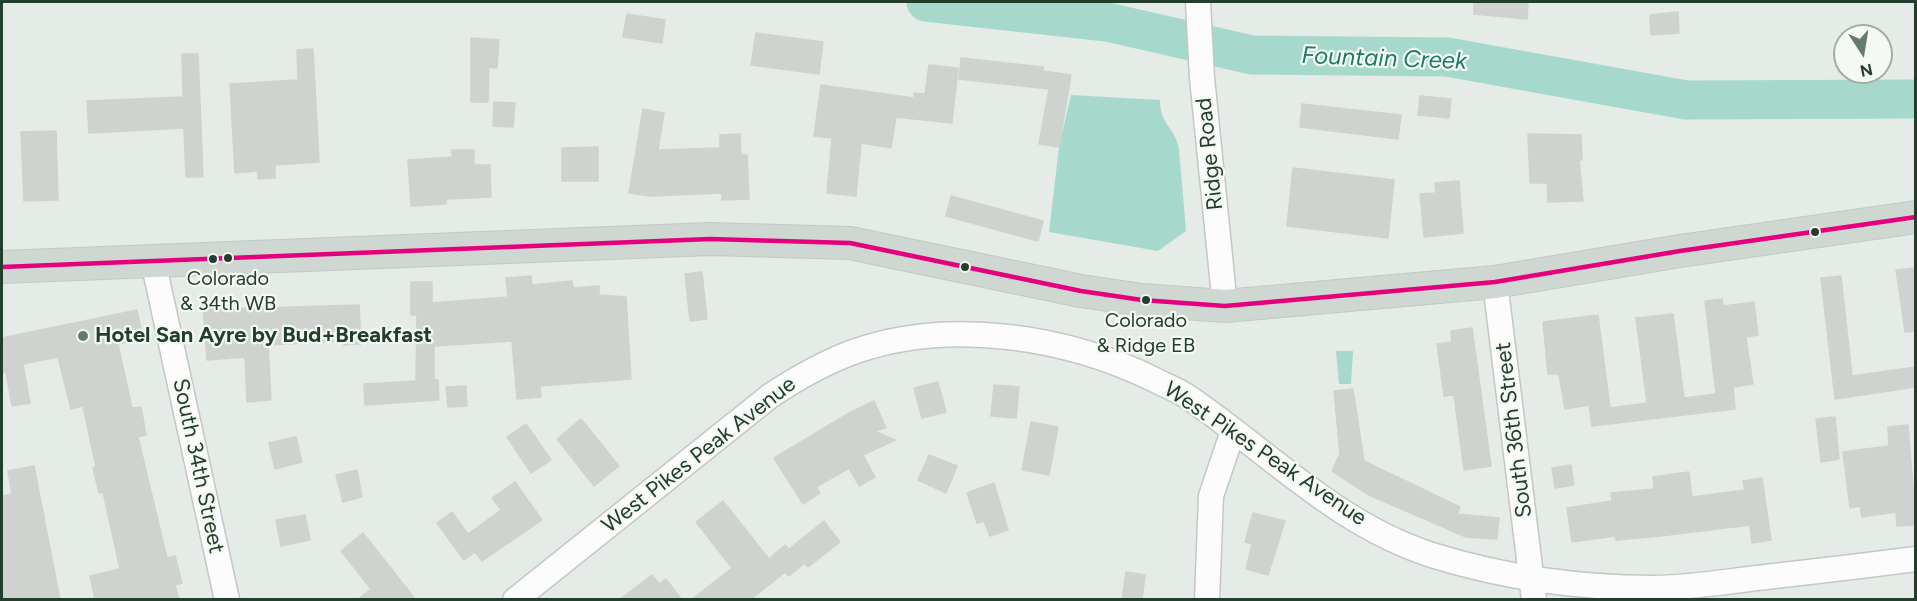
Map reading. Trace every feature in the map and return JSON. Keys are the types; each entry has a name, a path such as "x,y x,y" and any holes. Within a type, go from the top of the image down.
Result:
{"main road":[{"path":"2,267 710,239 800,240 886,248 1091,292 1142,300 1225,306 1495,282 1680,251 1916,217"}],"street":[{"name":"Ridge Road","path":"1198,4 1202,78 1225,306"},
{"name":"South 34th Street","path":"153,261 227,600"},
{"name":"South 36th Street","path":"1495,282 1533,589"},
{"name":"West Pikes Peak Avenue","path":"515,600 777,391 829,361 859,350 935,336 975,336 1023,340 1086,352 1123,364 1186,395 1324,500 1399,541 1434,556 1533,589 1600,586 1655,588 1916,559"},
{"path":"1207,600 1211,496 1233,431"}],"shaded area":[{"path":"1071,95 1160,100 1162,115 1179,149 1186,231 1158,251 1049,232 1059,147"},
{"path":"1336,351 1353,351 1351,384 1339,384"}],"building":[{"path":"1474,2 1528,2 1527,19 1474,14"},
{"path":"1678,12 1679,33 1651,35 1650,15"},
{"path":"627,14 665,20 662,43 623,37"},
{"path":"756,33 823,42 819,74 751,65"},
{"path":"471,38 499,40 497,68 489,67 488,102 471,102"},
{"path":"313,49 319,162 275,165 275,178 258,179 258,171 235,173 230,84 298,80 297,50"},
{"path":"182,54 198,54 203,177 186,177 184,128 89,133 87,101 183,97"},
{"path":"961,58 1043,67 1043,71 1071,75 1059,147 1039,144 1049,89 959,79"},
{"path":"929,65 958,68 952,123 896,117 891,148 861,143 856,196 827,193 832,138 814,136 821,85 914,98 914,93 925,94"},
{"path":"1420,96 1451,99 1449,118 1418,115"},
{"path":"494,102 515,103 513,127 493,126"},
{"path":"1302,104 1401,115 1398,139 1300,127"},
{"path":"643,109 664,113 658,150 720,148 720,135 740,134 741,155 747,155 749,199 722,200 722,193 651,196 629,193"},
{"path":"56,131 58,200 24,201 21,132"},
{"path":"1528,134 1581,135 1582,160 1579,160 1583,201 1548,202 1547,183 1530,183"},
{"path":"598,147 598,181 562,181 562,148"},
{"path":"452,150 474,150 474,165 490,165 491,197 446,199 446,204 411,206 408,160 452,157"},
{"path":"1293,168 1394,180 1388,238 1287,226"},
{"path":"1459,181 1463,233 1424,237 1420,194 1436,193 1435,183"},
{"path":"951,196 1043,221 1038,241 946,216"},
{"path":"1916,268 1916,331 1905,332 1896,270"},
{"path":"702,272 707,319 690,321 685,274"},
{"path":"531,276 532,285 572,281 573,288 599,286 599,295 626,297 631,379 540,386 541,397 517,399 512,341 434,346 434,380 438,380 439,400 365,405 364,384 416,381 417,315 411,315 411,282 432,282 432,303 508,297 506,278"},
{"path":"1841,276 1852,376 1916,367 1916,387 1835,399 1821,278"},
{"path":"1722,299 1723,306 1754,302 1758,335 1746,337 1753,384 1733,387 1735,409 1592,426 1589,405 1565,409 1559,374 1548,374 1543,322 1598,315 1610,408 1647,403 1636,318 1673,314 1684,398 1716,394 1705,301"},
{"path":"227,305 227,309 359,305 361,344 344,345 343,341 268,345 271,400 247,402 245,357 207,360 203,307"},
{"path":"137,310 143,339 118,344 132,408 141,407 146,435 138,437 167,558 175,556 182,583 175,585 179,600 95,600 90,576 120,569 103,492 99,493 93,468 96,467 83,406 71,409 58,357 23,364 30,403 12,406 6,372 2,373 2,338"},
{"path":"1472,328 1491,466 1464,470 1454,395 1444,396 1437,344 1452,342 1451,331"},
{"path":"938,382 946,412 922,418 914,388"},
{"path":"994,385 1019,387 1016,418 991,416"},
{"path":"466,386 467,406 448,407 446,387"},
{"path":"1353,389 1364,461 1460,507 1457,514 1499,518 1497,539 1466,537 1369,495 1332,471 1340,454 1334,391"},
{"path":"874,401 886,428 874,431 895,440 863,455 875,477 859,486 849,468 816,487 820,493 803,504 774,458 849,413"},
{"path":"1835,417 1839,459 1821,462 1816,419"},
{"path":"581,419 619,466 594,486 557,439"},
{"path":"1031,422 1058,427 1049,475 1022,470"},
{"path":"526,424 551,460 531,473 507,437"},
{"path":"1908,425 1916,525 1897,526 1896,512 1862,517 1860,506 1850,508 1843,452 1889,446 1888,427"},
{"path":"296,437 302,462 275,469 269,443"},
{"path":"929,455 957,466 946,493 918,480"},
{"path":"1571,465 1574,485 1555,488 1552,468"},
{"path":"34,466 60,600 2,600 2,496 12,494 8,471"},
{"path":"357,470 362,497 343,502 336,475"},
{"path":"1689,472 1692,497 1745,490 1743,481 1762,478 1771,540 1752,543 1750,525 1661,536 1616,540 1615,536 1572,542 1567,508 1612,501 1611,493 1654,489 1653,477"},
{"path":"515,482 542,520 482,561 475,552 464,560 437,523 452,512 468,534 501,510 492,498"},
{"path":"994,483 1008,530 990,536 984,521 977,523 967,493"},
{"path":"723,501 769,559 785,545 789,549 824,521 840,542 808,567 805,563 789,576 785,572 750,600 691,600 732,568 696,522"},
{"path":"1253,513 1285,521 1268,575 1246,569 1252,544 1245,542"},
{"path":"305,515 310,540 281,546 276,520"},
{"path":"363,533 416,600 357,600 371,589 341,551"},
{"path":"1126,572 1145,575 1142,600 1122,600"},
{"path":"652,575 659,584 666,579 682,600 619,600"}],"waterway":[{"name":"Fountain Creek","path":"926,2 1107,22 1252,55 1447,57 1686,100 1916,99"}],"transit line":[{"path":"2,267 710,239 850,243 1081,291 1142,300 1225,306 1495,282 1680,251 1916,217"}],"place":[{"name":"Colorado & 34th WB","path":"228,258"},
{"name":"Colorado & Ridge EB","path":"1146,300"},
{"name":"Hotel San Ayre by Bud+Breakfast","path":"83,336"}]}
